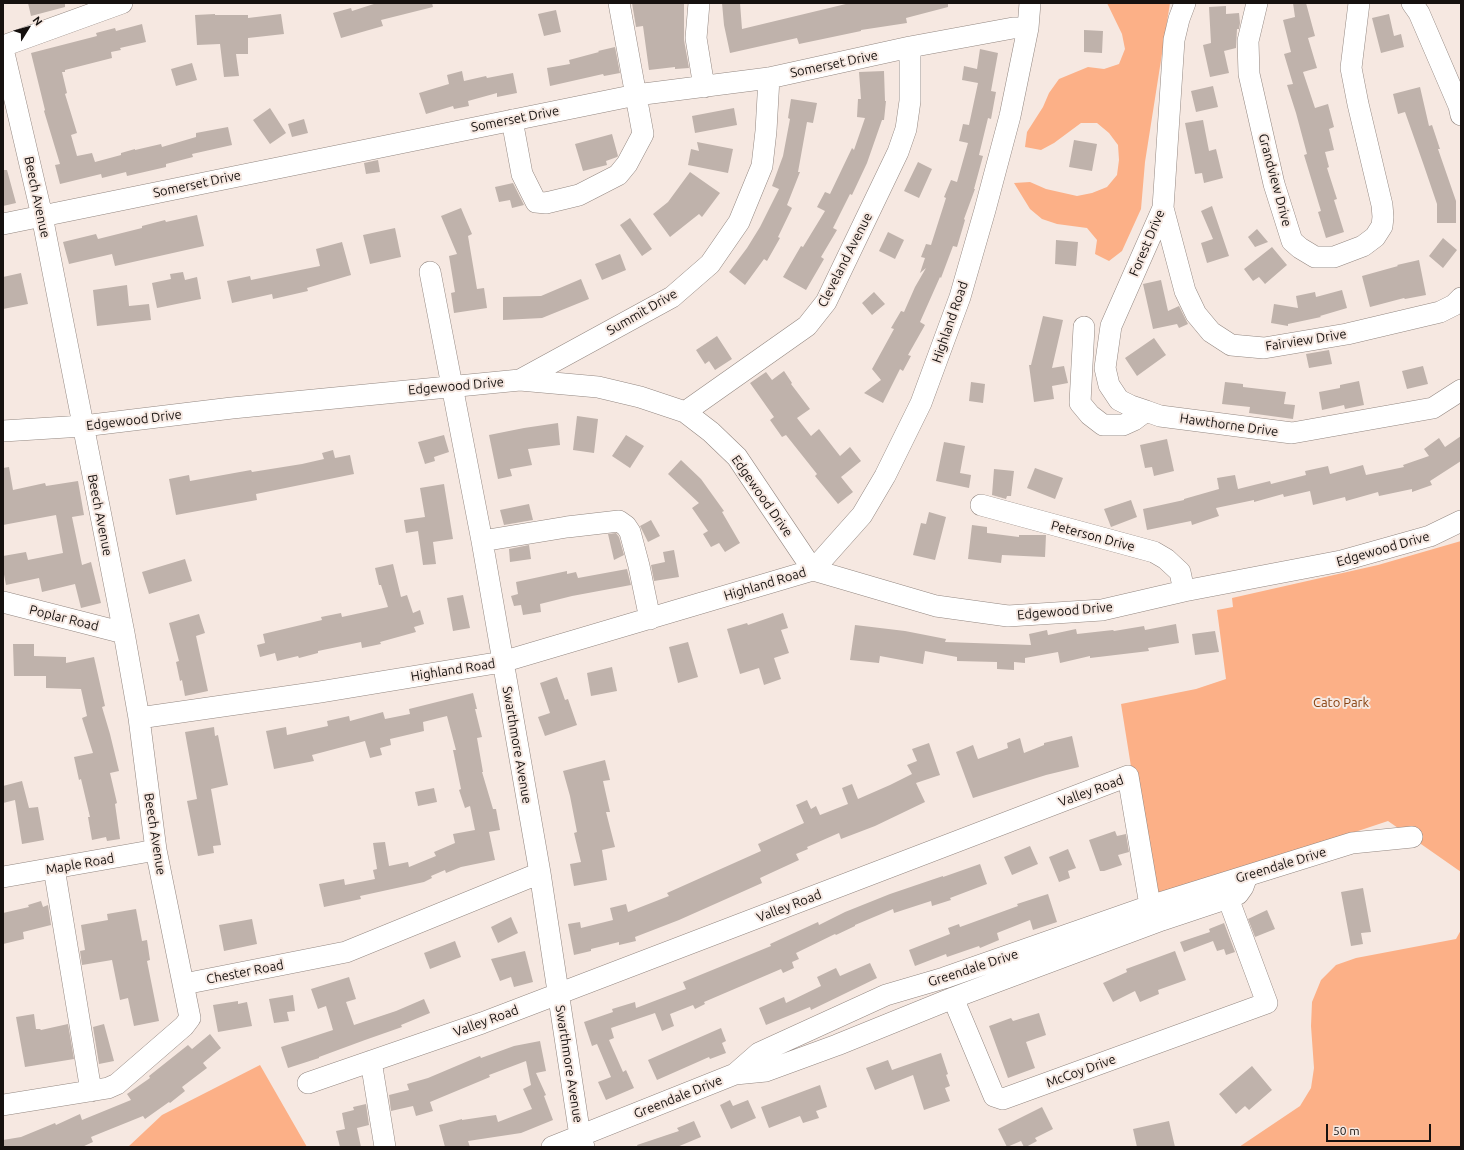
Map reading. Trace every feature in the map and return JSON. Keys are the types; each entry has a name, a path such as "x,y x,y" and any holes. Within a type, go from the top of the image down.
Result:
{"street":[{"path":"3,47 122,3"},
{"path":"512,120 522,174 536,202 546,203 579,195 618,175 627,164 643,134 619,3"},
{"path":"699,3 696,38 704,87"},
{"name":"Highland Road","path":"139,718 320,692 502,662 813,570 862,515 885,476 921,403 960,297 985,210 1010,116 1028,28 1030,3"},
{"name":"Forest Drive","path":"1146,411 1131,406 1120,400 1109,385 1104,368 1111,326 1163,208 1174,40 1185,3"},
{"name":"Grandview Drive","path":"1257,3 1248,41 1249,74 1274,184 1292,241 1315,257 1334,257 1363,246 1375,237 1382,226 1382,205 1351,68 1359,3"},
{"path":"1412,3 1419,13 1459,106 1461,115"},
{"name":"Somerset Drive","path":"3,224 636,95 769,78 910,48 1014,28 1028,28"},
{"name":"Beech Avenue","path":"3,47 42,216 124,633 139,718 156,850 184,984"},
{"name":"Cleveland Avenue","path":"685,412 807,326 826,302 898,152 906,129 910,101 910,48"},
{"name":"Summit Drive","path":"520,380 672,297 710,264 739,222 762,166 766,131 769,78"},
{"name":"Fairview Drive","path":"1163,208 1185,291 1196,314 1211,332 1231,346 1264,348 1347,334 1440,312 1454,305 1461,298"},
{"name":"Swarthmore Avenue","path":"430,272 482,541 540,873 582,1142"},
{"path":"1084,328 1080,403 1083,408 1103,425 1123,425 1134,420 1146,411"},
{"name":"Edgewood Drive","path":"3,431 83,426 232,408 520,380 598,387 640,397 685,412 711,432 737,457 813,570 936,606 1008,616 1102,610 1184,591 1341,561 1430,536 1461,520"},
{"name":"Hawthorne Drive","path":"1146,411 1160,416 1292,433 1433,408 1461,390"},
{"name":"Peterson Drive","path":"981,505 1154,552 1166,559 1180,572 1184,591"},
{"path":"482,541 567,527 620,521 630,532 650,619"},
{"name":"Poplar Road","path":"3,602 124,633"},
{"name":"Valley Road","path":"308,1083 482,1023 1128,776 1152,915"},
{"name":"Greendale Drive","path":"552,1147 582,1142 734,1074 759,1053 886,995 1152,915 1247,876 1352,843 1412,837"},
{"name":"Maple Road","path":"3,877 156,850"},
{"path":"54,868 91,1091"},
{"name":"Chester Road","path":"184,984 346,952 540,873"},
{"path":"734,1074 766,1071 837,1045 1152,915 1228,898 1238,894 1243,887 1247,876"},
{"name":"Greendale Drive","path":"1228,898 1267,1003"},
{"path":"3,1105 108,1088 117,1084 184,1026 190,1018 184,984"},
{"name":"McCoy Drive","path":"953,998 994,1096 1003,1099 1267,1003"},
{"path":"371,1061 385,1147"}],"green space":[{"path":"1107,3 1170,3 1145,162 1141,209 1122,251 1109,261 1095,254 1097,240 1087,228 1057,224 1042,219 1030,209 1014,183 1030,182 1046,189 1077,196 1092,193 1107,187 1117,175 1119,160 1118,145 1109,133 1097,123 1081,123 1054,143 1041,150 1025,147 1027,132 1043,107 1049,93 1059,79 1088,67 1104,69 1119,64 1125,49 1122,34"},
{"name":"Cato Park","path":"1461,541 1461,872 1388,821 1160,897 1152,898 1121,704 1196,689 1226,679 1217,610 1233,607 1232,598 1378,565"},
{"path":"1461,930 1461,1147 1239,1147 1300,1106 1311,1088 1314,1068 1311,1026 1312,1002 1321,980 1336,965 1356,958 1456,939"},
{"path":"260,1065 307,1147 128,1147 162,1115"}],"building":[{"path":"28,3 65,3 65,7 31,16"},
{"path":"377,3 432,3 433,7 381,20 383,26 341,38 333,13 351,8 352,11"},
{"path":"632,3 684,3 684,40 689,68 675,69 675,67 649,70 643,26 636,27"},
{"path":"722,3 740,3 742,29 850,3 948,3 948,7 906,18 907,23 861,30 799,44 797,38 730,53 724,25"},
{"path":"1293,3 1306,3 1315,36 1308,38 1317,68 1303,72 1315,108 1328,104 1334,127 1329,129 1334,150 1325,152 1329,167 1327,168 1337,199 1334,200 1344,232 1326,238 1318,212 1321,211 1304,155 1307,154 1287,85 1293,84 1284,54 1291,52 1283,20 1295,17"},
{"path":"1226,6 1226,14 1239,13 1240,23 1239,29 1237,29 1236,48 1224,51 1229,73 1210,77 1203,45 1211,43 1209,7"},
{"path":"556,10 561,32 544,36 538,14"},
{"path":"281,14 284,34 248,38 248,54 236,54 239,76 224,77 220,44 197,45 195,15 248,15 248,18"},
{"path":"1389,14 1394,36 1401,34 1404,47 1381,53 1372,18"},
{"path":"142,24 146,42 120,48 121,50 111,52 112,58 62,72 67,93 65,94 77,133 71,135 77,156 92,153 95,162 121,155 121,153 135,149 161,144 162,147 196,137 196,133 228,127 232,145 192,154 193,157 166,164 166,167 127,176 126,172 102,178 101,174 60,184 55,165 60,164 44,111 31,53 97,36 96,33 115,28 116,31"},
{"path":"1084,30 1103,31 1102,53 1084,52"},
{"path":"615,47 620,73 604,76 603,74 550,86 547,68 570,64 569,60"},
{"path":"980,49 998,53 991,91 996,92 991,119 988,118 979,155 983,156 975,189 964,219 965,220 957,247 953,246 941,278 940,277 920,322 925,325 908,355 911,356 903,371 900,369 883,403 864,393 881,380 872,369 894,329 891,328 901,311 904,312 915,287 926,268 920,273 925,258 921,257 926,244 931,245 946,198 944,197 951,180 957,182 968,143 959,141 963,124 969,125 978,83 962,80 964,66 977,69"},
{"path":"192,63 197,80 176,86 171,69"},
{"path":"462,71 464,81 486,76 487,78 513,73 517,93 497,97 497,93 468,101 469,106 454,109 453,106 426,114 419,93 449,84 447,75"},
{"path":"884,71 886,101 884,120 882,120 867,163 852,195 850,194 833,228 837,230 821,257 824,259 806,290 783,277 801,246 803,247 825,211 817,207 825,192 830,194 852,148 854,150 865,118 857,117 858,99 861,99 859,72"},
{"path":"1213,86 1218,107 1196,112 1191,91"},
{"path":"1420,87 1429,126 1432,125 1440,149 1438,149 1456,201 1456,223 1437,223 1437,204 1405,112 1398,114 1393,94"},
{"path":"791,99 817,103 813,123 807,122 798,172 800,172 787,205 792,208 778,237 780,238 767,261 764,259 745,285 729,272 747,248 760,227 779,189 772,186 783,156 790,119 788,118"},
{"path":"270,108 286,133 270,144 253,120"},
{"path":"734,108 737,125 695,133 692,116"},
{"path":"304,119 308,133 292,137 288,124"},
{"path":"1203,120 1209,151 1216,149 1223,178 1204,183 1202,173 1195,174 1185,123"},
{"path":"612,134 618,156 606,161 607,165 583,171 575,144"},
{"path":"1074,140 1097,144 1092,171 1069,167"},
{"path":"697,142 733,149 728,173 688,165 691,149 699,151"},
{"path":"378,160 380,172 366,174 364,163"},
{"path":"918,162 932,169 919,198 904,191"},
{"path":"3,170 7,170 16,203 3,206"},
{"path":"690,172 720,193 702,217 699,214 670,237 653,214 668,202"},
{"path":"513,183 524,205 512,208 510,200 499,202 495,187"},
{"path":"1212,206 1229,256 1207,263 1201,243 1213,239 1201,211"},
{"path":"461,208 472,234 468,236 477,289 484,288 487,308 454,313 451,293 455,292 449,256 457,254 441,216"},
{"path":"197,215 204,246 115,266 112,254 69,264 63,242 96,234 98,239 142,228 142,226 165,220 166,222"},
{"path":"630,218 652,249 642,256 620,225"},
{"path":"395,228 401,257 370,264 363,235"},
{"path":"1257,229 1268,242 1255,247 1248,237"},
{"path":"888,232 904,240 895,259 879,251"},
{"path":"1443,238 1457,250 1443,268 1429,256"},
{"path":"1056,240 1078,242 1076,266 1055,264"},
{"path":"342,242 351,275 307,288 308,291 273,299 272,294 232,303 227,281 250,276 251,280 320,266 316,249"},
{"path":"1272,247 1287,265 1265,284 1259,277 1253,281 1244,269"},
{"path":"620,254 626,270 602,280 595,264"},
{"path":"1419,260 1426,295 1404,298 1370,307 1362,276"},
{"path":"183,272 185,280 197,277 201,299 157,308 152,283 171,279 170,274"},
{"path":"21,273 28,304 3,309 3,277"},
{"path":"581,279 589,299 542,318 503,320 503,297 541,296"},
{"path":"1161,280 1168,311 1179,306 1188,324 1179,328 1177,324 1153,329 1143,284"},
{"path":"127,285 129,306 149,304 151,320 97,326 93,290"},
{"path":"1342,290 1347,308 1320,316 1321,317 1288,324 1288,326 1271,323 1274,304 1298,308 1296,296 1315,292 1316,297"},
{"path":"874,292 885,304 872,315 862,303"},
{"path":"1043,316 1063,320 1052,368 1064,366 1068,383 1052,386 1054,399 1034,402 1029,365 1031,365"},
{"path":"717,336 732,359 715,370 709,361 705,364 696,350"},
{"path":"1154,338 1166,355 1137,376 1125,358"},
{"path":"1329,350 1332,364 1309,368 1306,354"},
{"path":"1423,366 1428,384 1407,389 1402,371"},
{"path":"784,371 792,383 791,384 810,409 797,418 811,436 819,429 840,456 850,447 861,461 841,477 853,492 838,504 815,476 817,474 786,435 782,437 770,420 774,417 750,383 766,372 772,380"},
{"path":"1359,381 1364,405 1345,409 1344,405 1322,410 1319,392 1340,388 1340,385"},
{"path":"971,382 985,384 983,403 969,401"},
{"path":"1225,382 1243,384 1243,387 1286,392 1284,404 1295,405 1293,419 1249,413 1250,407 1222,404"},
{"path":"577,416 598,419 594,453 573,450"},
{"path":"558,423 560,445 528,449 532,465 510,469 512,476 498,479 489,435"},
{"path":"444,435 449,452 434,457 435,461 425,464 418,442"},
{"path":"626,435 644,446 630,468 612,456"},
{"path":"1461,436 1461,461 1430,481 1432,485 1412,492 1412,489 1379,496 1378,492 1346,501 1345,497 1313,505 1310,491 1284,497 1283,494 1254,502 1254,500 1216,508 1219,516 1192,525 1191,521 1147,530 1143,509 1184,500 1219,489 1217,478 1235,475 1238,489 1270,481 1271,484 1306,475 1305,471 1328,466 1330,474 1363,465 1366,475 1404,467 1403,465 1429,456 1424,449 1439,438 1445,447"},
{"path":"1167,439 1174,471 1154,476 1152,467 1145,468 1140,445"},
{"path":"944,442 965,446 960,473 971,475 969,488 936,481"},
{"path":"333,450 335,458 350,455 354,474 256,494 257,500 176,515 169,479 189,475 190,481 251,470 252,472 302,464 324,459 322,453"},
{"path":"681,460 701,479 724,511 722,512 740,543 725,552 719,543 711,547 703,534 708,531 692,508 699,503 668,474"},
{"path":"9,467 13,490 45,483 46,486 78,481 84,515 72,517 82,565 91,562 101,603 81,608 75,584 42,592 39,578 6,585 3,569 3,556 26,552 28,560 63,553 56,515 3,525 3,468"},
{"path":"1035,468 1063,478 1055,499 1027,488"},
{"path":"994,469 1014,471 1011,496 1007,496 1006,499 992,495"},
{"path":"444,484 453,539 433,542 436,564 423,565 418,531 406,533 404,520 425,517 420,488"},
{"path":"1131,500 1137,517 1111,527 1104,509"},
{"path":"529,504 533,520 504,525 500,510"},
{"path":"929,512 946,517 935,560 913,555 921,523 926,524"},
{"path":"651,520 660,536 648,542 640,526"},
{"path":"972,525 987,527 987,533 1019,537 1019,535 1046,535 1045,557 1002,555 1001,563 968,559"},
{"path":"616,533 619,537 624,555 614,560 608,534"},
{"path":"529,545 531,559 510,562 509,549"},
{"path":"674,550 679,577 654,581 651,565 665,562 663,552"},
{"path":"185,559 192,581 149,594 142,572"},
{"path":"393,564 401,597 407,595 413,613 420,610 424,624 414,627 416,632 380,642 381,644 362,648 361,642 318,651 318,653 299,658 298,656 277,661 275,653 260,657 257,645 265,643 263,634 322,620 321,617 341,613 342,617 388,607 381,585 379,585 375,568"},
{"path":"627,569 631,585 572,596 540,604 541,612 523,615 521,605 514,606 511,596 518,594 516,582 567,571 567,574 576,572 578,578"},
{"path":"463,595 470,628 453,631 447,598"},
{"path":"783,613 788,628 781,630 789,653 774,658 781,679 764,685 759,668 740,674 727,629 747,623 748,625"},
{"path":"199,614 205,633 196,636 208,691 185,696 182,680 180,681 176,662 179,661 169,623"},
{"path":"1176,624 1179,643 1148,648 1149,651 1090,658 1090,656 1060,663 1058,652 1025,658 1025,663 1014,662 1014,670 997,669 997,662 957,661 957,657 925,651 923,664 880,656 879,663 850,660 855,625 905,631 946,639 945,642 1031,645 1029,634 1047,630 1048,635 1076,629 1077,634 1114,631 1144,626 1145,630"},
{"path":"1215,631 1219,652 1195,655 1192,634"},
{"path":"688,642 698,677 678,683 669,647"},
{"path":"13,644 34,644 34,656 66,657 66,663 94,657 105,706 102,707 119,771 110,773 117,803 115,804 120,839 107,841 106,837 92,840 88,817 90,817 74,757 93,753 82,718 87,716 81,689 46,688 46,676 14,676"},
{"path":"612,667 617,691 591,696 587,673"},
{"path":"557,677 565,700 568,699 577,725 545,736 538,717 550,713 540,683"},
{"path":"473,693 477,709 475,709 482,737 477,738 482,772 493,809 496,809 500,830 489,832 495,860 461,867 446,873 445,870 431,876 432,878 424,882 360,896 361,899 324,907 319,884 344,879 345,885 375,879 373,870 377,869 373,843 385,842 389,866 408,862 409,867 436,856 434,852 455,843 453,834 475,830 470,806 465,808 459,790 461,789 453,750 456,750 447,716 423,722 424,731 390,739 391,745 380,748 382,755 370,758 365,741 312,755 314,761 274,769 266,731 286,727 287,735 328,726 327,721 349,716 350,721 383,712 385,719 410,714 409,709"},
{"path":"214,727 215,736 218,735 228,785 211,789 221,845 213,846 214,853 198,856 187,801 197,799 185,732"},
{"path":"1072,736 1079,767 1046,775 973,798 956,752 973,745 978,759 1008,748 1007,743 1020,738 1024,753 1044,745 1044,743"},
{"path":"929,743 940,775 916,783 925,802 875,826 841,839 839,833 807,847 808,849 796,854 799,860 760,878 762,883 679,920 635,937 636,941 619,945 619,942 574,955 568,924 580,922 581,928 613,920 610,908 626,904 628,912 669,896 667,893 761,851 758,844 804,823 796,805 807,800 811,809 816,806 820,815 848,804 842,788 852,784 858,799 890,785 912,774 907,765 917,761 912,749"},
{"path":"605,760 610,780 603,781 610,812 606,812 615,847 602,850 607,880 574,886 570,864 581,862 574,833 577,832 570,796 563,771"},
{"path":"22,781 29,808 38,807 44,840 22,844 15,800 3,803 3,786"},
{"path":"434,788 437,802 418,806 415,792"},
{"path":"1115,831 1117,836 1126,834 1129,852 1118,855 1122,865 1100,871 1089,840"},
{"path":"1030,846 1038,864 1012,875 1004,857"},
{"path":"1068,849 1076,868 1068,871 1070,878 1059,882 1049,857"},
{"path":"980,864 987,884 950,898 951,900 932,906 931,901 894,913 893,909 855,925 836,935 835,934 796,953 799,959 792,962 794,968 783,973 781,969 704,1002 705,1004 695,1009 693,1005 670,1014 674,1026 662,1031 655,1013 611,1028 614,1038 609,1040 623,1072 626,1070 634,1088 606,1100 598,1082 611,1077 597,1044 592,1046 584,1022 613,1012 612,1009 635,1002 636,1008 686,989 683,982 771,946 770,944 818,922 819,925 845,912 890,894"},
{"path":"1363,888 1371,932 1361,933 1363,944 1351,946 1341,892"},
{"path":"1048,894 1057,922 1033,930 1030,920 997,933 999,940 980,948 979,946 947,957 946,954 915,966 909,950 950,934 948,928 959,924 960,927 1018,906 1017,904"},
{"path":"41,901 43,907 48,905 51,925 23,932 24,939 3,944 3,913 29,907 28,905"},
{"path":"136,909 142,941 147,940 150,960 147,961 159,1021 134,1026 128,998 120,1000 112,960 82,965 80,951 85,950 81,925 108,920 107,914"},
{"path":"1267,910 1275,929 1255,937 1248,919"},
{"path":"511,917 518,933 498,943 491,927"},
{"path":"252,919 257,944 224,951 219,925"},
{"path":"1224,923 1235,952 1226,955 1224,949 1217,951 1213,941 1184,952 1180,942 1210,932 1209,929"},
{"path":"455,941 461,957 430,969 424,953"},
{"path":"525,951 533,982 514,987 511,977 500,981 491,959"},
{"path":"1175,951 1186,980 1158,990 1159,994 1140,1002 1135,991 1113,1002 1103,983 1127,972 1126,969"},
{"path":"870,963 877,978 811,1010 810,1007 766,1025 759,1008 784,997 786,1003 821,986 817,977 836,968 840,976"},
{"path":"349,977 356,999 346,1002 354,1025 396,1011 424,999 430,1013 401,1025 402,1027 288,1068 281,1047 333,1030 326,1006 318,1009 311,989"},
{"path":"293,995 295,1011 287,1012 289,1021 274,1023 269,999"},
{"path":"238,1001 238,1004 247,1002 252,1026 218,1032 213,1005"},
{"path":"1039,1013 1046,1035 1026,1042 1035,1068 1008,1078 989,1026 1011,1018 1013,1021"},
{"path":"34,1014 36,1029 41,1030 68,1024 74,1059 25,1067 16,1017"},
{"path":"104,1024 114,1061 99,1064 93,1027"},
{"path":"721,1028 726,1041 722,1043 726,1053 710,1059 709,1057 657,1080 648,1060"},
{"path":"210,1034 221,1048 203,1063 207,1068 182,1087 185,1091 170,1103 169,1102 145,1119 143,1116 91,1137 93,1142 82,1147 3,1147 3,1140 21,1137 55,1123 56,1125 80,1114 82,1120 131,1100 127,1094 150,1078 149,1076 188,1045 192,1049"},
{"path":"540,1041 546,1071 536,1073 546,1095 544,1096 553,1120 521,1133 468,1141 470,1147 445,1147 439,1125 462,1119 496,1115 498,1122 532,1109 523,1089 531,1085 526,1061 489,1075 490,1077 430,1102 433,1111 416,1116 413,1106 391,1111 389,1095 409,1090 407,1084 428,1078 480,1056 481,1058 514,1046"},
{"path":"941,1053 948,1074 946,1075 950,1086 945,1088 950,1101 924,1110 913,1075 875,1090 866,1068 888,1060 892,1070"},
{"path":"1252,1066 1272,1090 1249,1110 1245,1106 1236,1114 1219,1094"},
{"path":"820,1085 827,1107 816,1111 819,1118 803,1123 800,1116 769,1128 761,1107"},
{"path":"730,1100 733,1106 748,1100 756,1118 731,1129 720,1105"},
{"path":"366,1104 369,1125 357,1128 361,1147 340,1147 336,1131 345,1129 342,1113 354,1110 353,1107"},
{"path":"1042,1107 1053,1129 1035,1138 1037,1141 1026,1147 1024,1147 1021,1141 1007,1147 998,1129"},
{"path":"694,1121 701,1137 677,1147 638,1147 637,1145 679,1131 677,1128"},
{"path":"1169,1121 1175,1147 1137,1147 1133,1129"}]}
